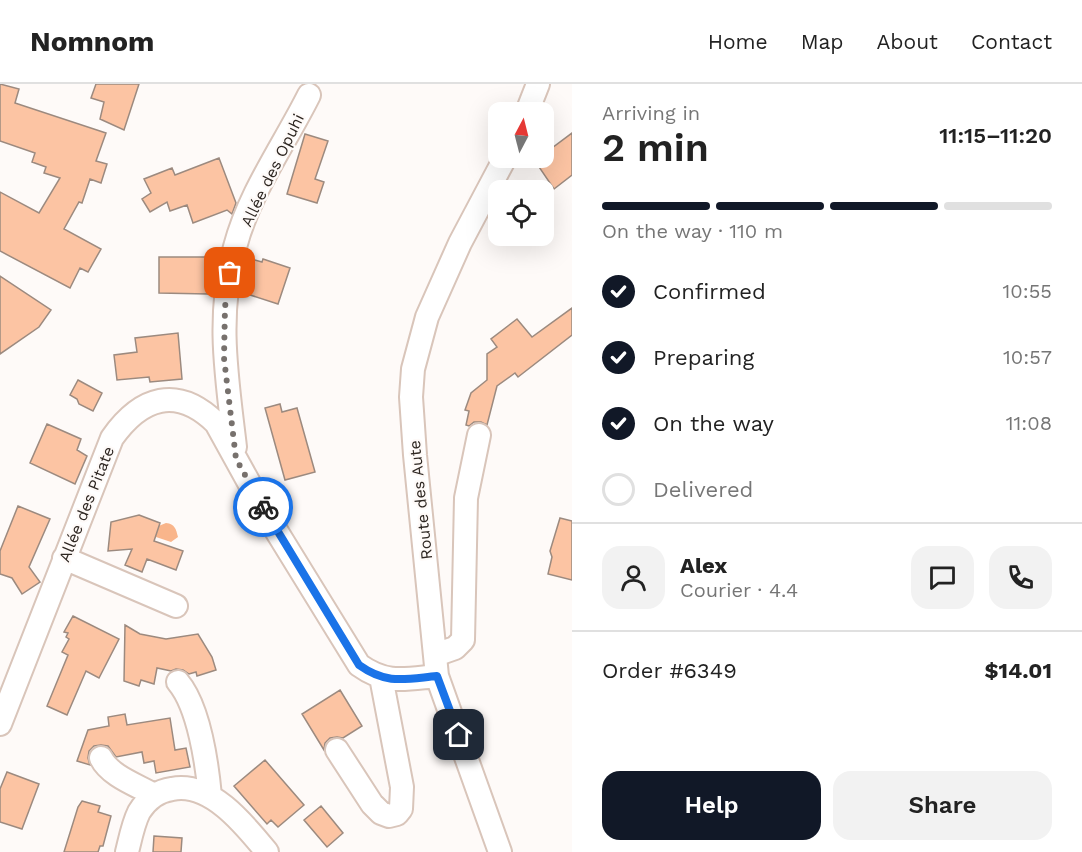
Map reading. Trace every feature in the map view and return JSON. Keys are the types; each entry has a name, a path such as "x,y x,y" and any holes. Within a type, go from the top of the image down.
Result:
{"street":[{"path":"531,102 538,84"},
{"name":"Allée des Opuhi","path":"236,459 226,382 224,335 225,307 235,247 270,166 309,95"},
{"name":"Route des Aute","path":"500,168 460,243 431,308 413,369 411,397 436,665 500,852"},
{"name":"Allée des Pitate","path":"0,724 112,438 121,426 142,407 152,402 171,400 191,405 204,412 216,423 275,529 359,665 373,675 398,680 436,665"},
{"path":"436,665 463,640 466,498 479,435"},
{"path":"64,558 176,606"},
{"path":"337,750 372,804 381,813 389,816 397,814 401,808 402,787 381,677"},
{"path":"178,682 188,699 202,742 210,796"},
{"path":"101,758 112,773 154,795"},
{"path":"127,852 139,813 154,795 162,790 182,787 200,790 210,796 241,823 267,852"}],"shaded area":[{"path":"166,523 176,529 178,537 171,542 156,537 156,527"}],"building":[{"path":"0,84 19,89 15,103 106,133 96,161 107,164 101,183 90,179 82,203 79,202 64,229 101,249 88,272 80,268 70,288 0,251 0,192 39,213 60,178 44,173 46,167 32,162 35,153 0,141"},
{"path":"96,84 139,84 124,130 100,119 104,102 91,98"},
{"path":"572,133 572,175 554,189 554,180 548,180 540,168 554,168 554,146"},
{"path":"305,134 328,141 315,179 324,182 317,203 287,194"},
{"path":"219,158 236,203 232,214 227,210 193,223 187,205 170,211 167,202 150,212 142,199 151,193 144,179 172,168 175,175"},
{"path":"159,257 208,257 208,294 159,293"},
{"path":"251,259 262,262 263,259 290,268 278,304 241,292"},
{"path":"0,276 51,310 39,327 0,354"},
{"path":"572,308 572,335 518,377 515,373 497,386 487,425 474,422 469,426 466,425 469,411 465,410 471,393 487,380 487,354 497,347 491,339 517,319 532,337"},
{"path":"178,333 182,379 150,382 149,377 117,380 114,355 137,352 135,338"},
{"path":"78,380 102,393 93,411 79,404 77,399 70,395"},
{"path":"280,404 282,412 297,408 315,472 285,480 265,408"},
{"path":"47,424 81,439 77,450 87,456 75,484 30,463"},
{"path":"18,506 50,519 29,567 40,582 22,594 12,578 0,574 0,551"},
{"path":"139,515 160,523 154,541 183,551 176,570 147,559 142,572 125,565 132,549 108,551 111,522"},
{"path":"560,518 572,521 572,580 548,574 552,557 550,551"},
{"path":"73,616 119,639 99,678 86,671 67,715 47,706 68,655 62,652 69,639 66,637 68,633 64,632"},
{"path":"125,625 140,634 166,639 198,634 212,657 216,670 197,676 196,672 189,674 183,670 171,671 157,668 154,684 141,680 139,686 124,681"},
{"path":"340,690 362,726 343,738 330,738 325,743 324,750 302,714"},
{"path":"125,714 127,725 170,718 175,750 186,748 190,767 156,773 154,761 144,763 142,752 116,757 108,746 101,745 94,746 89,751 90,765 77,761 88,730 109,726 108,717"},
{"path":"265,760 304,805 278,827 271,820 267,824 234,786"},
{"path":"7,772 39,784 22,829 0,822 0,789"},
{"path":"82,801 100,806 98,812 111,816 103,846 100,846 98,852 64,852 78,807"},
{"path":"321,806 343,833 327,847 304,820"},
{"path":"154,836 182,838 181,852 153,852"}],"way so far":[{"path":"230,273 225,307 224,358 236,459 263,507"}],"route":[{"path":"263,507 304,578 359,665 373,675 388,679 437,676 459,735"}]}
